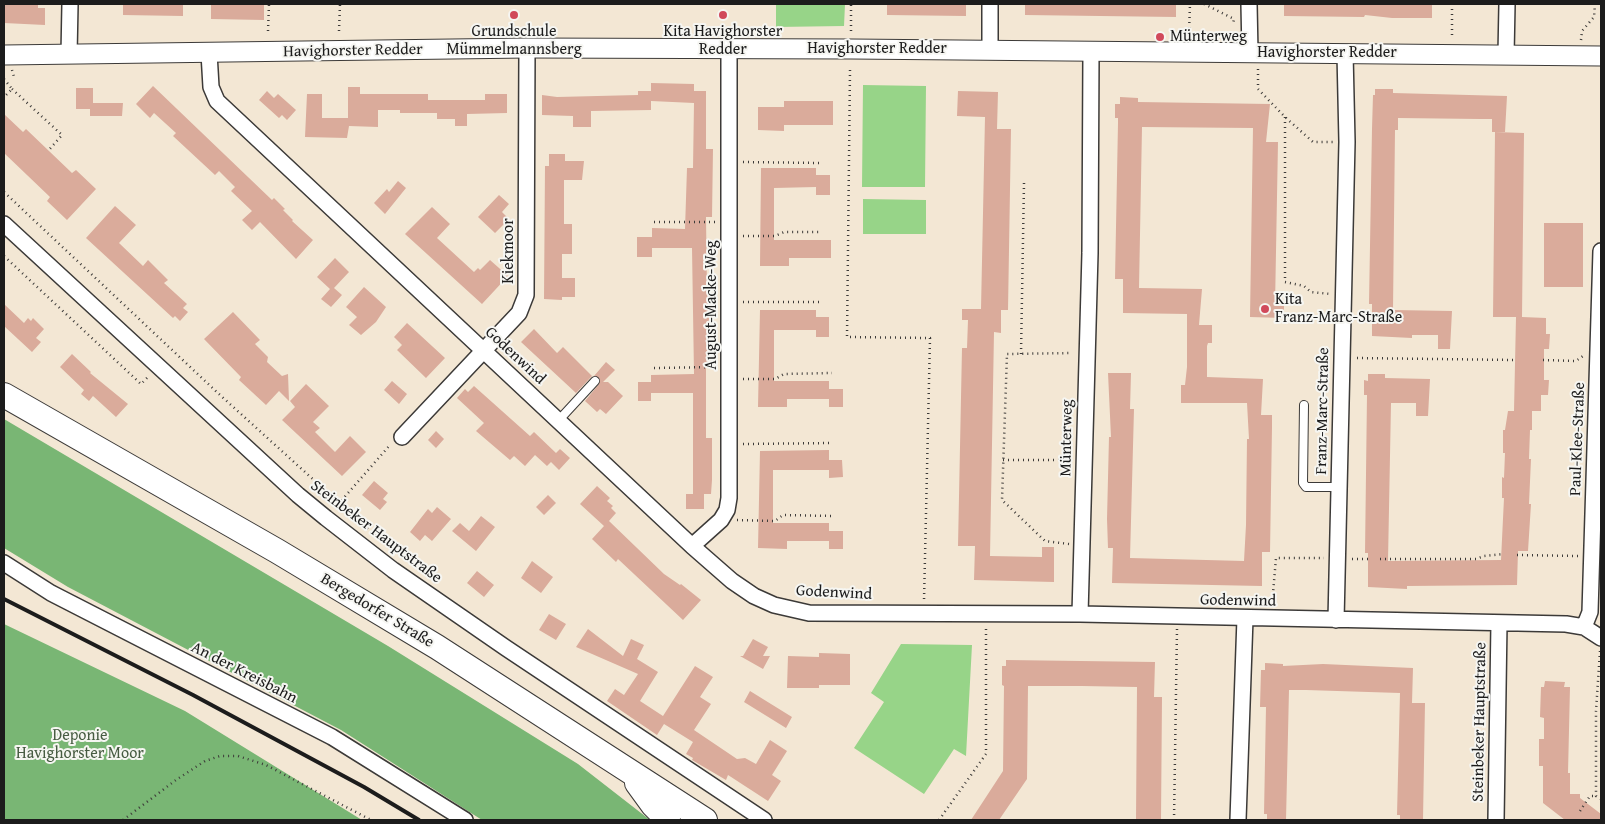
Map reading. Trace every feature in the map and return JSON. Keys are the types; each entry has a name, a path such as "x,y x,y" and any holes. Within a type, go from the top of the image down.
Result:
{"main road":[{"name":"Bergedorfer Straße","path":"4,383 40,415"},
{"name":"Bergedorfer Straße","path":"4,395 277,551 429,642 705,820"},
{"path":"628,770 653,805 668,820"}],"street":[{"path":"69,54 70,4"},
{"path":"990,4 990,50"},
{"path":"1249,4 1254,53"},
{"path":"1506,55 1507,4"},
{"name":"Havighorster Redder","path":"4,54 527,48 1601,56"},
{"name":"Kiekmoor","path":"402,437 519,313 526,295 527,48"},
{"name":"August-Macke-Weg","path":"692,546 721,520 727,510 729,498 729,50"},
{"name":"Münterweg","path":"1080,614 1090,253 1091,52"},
{"name":"Godenwind","path":"209,53 210,87 218,101 692,546 732,581 754,596 774,606 809,613 1080,614 1566,624 1584,627 1601,638"},
{"name":"Franz-Marc-Straße","path":"1336,620 1347,142 1345,53"},
{"name":"Steinbeker Hauptstraße","path":"4,224 298,495 326,518 393,570 764,820"},
{"name":"Paul-Klee-Straße","path":"1584,627 1590,612 1601,251"},
{"name":"An der Kreisbahn","path":"4,563 51,593 332,737 465,820"},
{"path":"1238,820 1245,618"},
{"name":"Steinbeker Hauptstraße","path":"1496,820 1499,623"}],"lane":[{"path":"558,420 595,381"},
{"path":"1304,405 1303,483 1306,487 1339,487"}],"path":[{"path":"268,32 269,4"},
{"path":"339,31 340,4"},
{"path":"851,4 851,31"},
{"path":"1189,33 1190,4"},
{"path":"1204,4 1234,19 1233,24"},
{"path":"1452,4 1452,35"},
{"path":"1581,49 1582,32 1594,18 1595,4"},
{"path":"1254,53 1258,90 1285,117 1313,142 1347,142"},
{"path":"850,70 847,337 930,338 924,613"},
{"path":"4,79 12,89 62,135 48,150"},
{"path":"4,97 12,89"},
{"path":"1285,117 1285,282 1304,286 1311,292 1343,296"},
{"path":"729,162 819,163"},
{"path":"1021,354 1024,183"},
{"path":"4,192 338,504 387,546"},
{"path":"654,222 729,229 775,236 784,232 820,232"},
{"path":"4,256 141,384 158,365"},
{"path":"729,302 820,302"},
{"path":"1542,360 1576,361 1598,346"},
{"path":"1082,545 1044,541 1002,500 1003,460 1007,354 1087,353"},
{"path":"1342,357 1515,360"},
{"path":"654,368 729,373 775,379 784,374 832,374"},
{"path":"326,518 388,446 402,437"},
{"path":"729,444 833,443"},
{"path":"1003,460 1084,460"},
{"path":"721,520 776,521 783,515 834,516"},
{"path":"1380,559 1476,559 1484,556 1504,554"},
{"path":"1518,555 1592,557"},
{"path":"1271,619 1276,558 1368,559"},
{"path":"939,820 986,754 986,614"},
{"path":"1174,820 1177,617"},
{"path":"1596,796 1596,710 1601,638"},
{"path":"1596,710 1601,710"},
{"path":"1596,728 1601,731"},
{"path":"124,820 205,761 220,756 238,756 266,765 371,820"},
{"path":"1580,811 1590,796 1596,796 1601,799"}],"green space":[{"path":"776,4 845,4 844,26 776,27"},
{"path":"863,85 926,86 925,187 862,187"},
{"path":"863,199 926,200 926,234 863,234"},
{"path":"4,419 388,646 578,764 650,820 482,820 341,730 68,587 4,548"},
{"name":"Deponie Havighorster Moor","path":"4,624 185,711 362,820 4,820"},
{"path":"901,644 972,645 966,756 954,749 924,794 854,748 884,702 871,693"}],"building":[{"path":"4,4 38,4 38,8 45,8 45,25 4,23"},
{"path":"123,4 183,4 183,16 123,15"},
{"path":"211,4 264,4 264,20 211,19"},
{"path":"887,4 966,4 966,16 887,15"},
{"path":"1025,4 1176,4 1176,17 1025,15"},
{"path":"1284,4 1432,4 1432,18 1392,18 1365,15 1364,17 1284,16"},
{"path":"651,83 694,84 694,91 706,91 706,149 713,149 712,217 706,217 707,292 711,292 712,362 706,362 706,438 712,438 712,480 711,494 704,494 704,509 686,509 686,494 693,494 693,393 651,393 651,401 638,401 638,382 651,382 651,375 694,374 692,248 652,248 652,257 637,257 637,237 652,237 652,228 685,229 687,168 693,168 694,103 651,101 651,110 591,111 591,127 573,127 573,116 542,115 542,95 557,97 638,95 638,91 651,91"},
{"path":"153,86 272,200 274,198 285,209 283,210 292,221 313,240 296,259 260,222 252,230 242,220 252,211 231,191 235,187 219,171 215,175 173,136 176,133 154,113 150,118 136,104"},
{"path":"348,87 360,87 360,94 428,94 428,100 485,100 485,94 507,94 507,113 467,114 467,126 455,126 455,119 437,119 437,113 400,113 400,110 378,110 378,127 349,126 347,138 305,137 307,94 322,94 322,118 348,118"},
{"path":"76,88 93,88 93,103 123,103 122,116 90,116 90,109 76,109"},
{"path":"1375,89 1393,89 1393,93 1507,96 1505,132 1492,132 1492,119 1398,118 1398,130 1395,130 1393,310 1452,311 1450,349 1438,349 1438,335 1412,335 1412,338 1372,336 1372,304 1369,304 1372,129 1373,95 1375,95"},
{"path":"267,91 274,98 278,94 296,110 287,120 282,115 279,118 259,100"},
{"path":"958,91 998,92 997,129 1011,129 1008,310 1001,310 1001,333 994,332 990,556 1042,557 1042,547 1054,547 1054,582 974,580 975,546 958,546 962,348 967,348 968,320 962,320 962,309 981,309 985,117 957,116"},
{"path":"1120,97 1138,98 1138,102 1270,104 1266,142 1278,142 1275,306 1284,306 1284,318 1250,317 1253,128 1142,127 1139,288 1202,289 1199,325 1212,325 1212,343 1208,343 1207,346 1207,377 1263,379 1261,415 1272,415 1272,427 1270,552 1262,552 1262,586 1112,583 1113,548 1108,548 1107,519 1109,437 1111,437 1108,373 1131,373 1130,409 1134,409 1130,558 1244,561 1247,439 1249,439 1247,403 1181,403 1181,385 1185,385 1187,367 1187,314 1123,313 1123,279 1115,279 1118,118 1115,118 1115,104 1120,104"},
{"path":"784,101 833,101 833,125 784,125 784,131 758,130 758,107 784,107"},
{"path":"4,114 23,132 26,129 72,173 76,170 96,189 67,220 47,201 50,197 4,153"},
{"path":"1495,132 1524,133 1522,317 1546,318 1546,334 1550,334 1549,349 1544,349 1544,380 1549,380 1548,395 1541,395 1541,411 1532,411 1532,430 1530,430 1529,504 1531,504 1528,551 1518,551 1517,585 1407,586 1407,589 1368,587 1368,553 1365,553 1367,395 1364,395 1364,380 1368,381 1368,374 1385,374 1385,378 1430,379 1428,416 1416,416 1416,403 1391,403 1388,561 1501,560 1504,498 1502,498 1502,477 1504,478 1505,453 1503,453 1503,430 1505,430 1508,411 1514,411 1516,317 1493,317"},
{"path":"549,154 565,154 565,161 584,161 582,180 564,180 564,224 572,224 572,254 562,254 562,278 575,278 575,297 562,297 562,300 544,299 545,166 549,166"},
{"path":"761,168 816,168 816,175 830,175 830,195 816,195 816,187 774,188 774,240 831,240 831,258 789,258 789,266 760,266"},
{"path":"398,181 406,188 385,214 374,203 387,189 389,192"},
{"path":"499,195 509,204 502,212 509,219 495,233 478,217"},
{"path":"115,206 136,225 119,243 143,266 148,260 168,280 164,283 187,304 183,308 188,312 180,321 175,316 173,318 86,238"},
{"path":"432,207 450,224 437,238 474,272 478,268 480,270 490,260 508,276 482,304 405,234"},
{"path":"1544,223 1583,223 1583,287 1544,287"},
{"path":"335,258 349,272 334,288 342,295 331,307 321,299 330,289 317,277"},
{"path":"364,287 386,307 376,322 361,335 349,325 357,317 346,307"},
{"path":"4,304 24,323 28,318 31,321 33,318 44,329 36,338 41,342 32,352 4,326"},
{"path":"760,310 816,310 816,317 829,317 829,337 816,337 816,330 774,330 774,381 829,381 829,389 843,389 843,407 829,407 829,399 787,399 787,407 758,407"},
{"path":"233,312 260,340 255,344 268,357 267,362 282,376 288,374 289,401 279,391 266,405 239,380 241,377 204,339"},
{"path":"407,323 445,358 426,378 397,350 402,345 394,337"},
{"path":"534,329 557,353 563,347 592,376 576,393 521,342"},
{"path":"72,354 90,373 128,404 116,417 93,396 89,401 81,394 84,390 60,367"},
{"path":"606,362 615,370 603,382 608,382 623,396 606,414 600,409 597,412 585,401 599,384 600,379 594,376"},
{"path":"392,381 407,394 399,404 384,390"},
{"path":"306,384 329,406 313,422 320,428 315,432 335,452 350,436 366,452 342,476 282,420 295,407 290,401"},
{"path":"474,386 530,436 534,432 556,453 560,449 570,458 559,470 551,462 547,466 535,455 525,466 514,456 510,460 476,431 484,423 457,398 465,389 468,392"},
{"path":"436,431 444,439 436,448 428,440"},
{"path":"829,450 829,460 842,460 843,477 829,478 829,470 773,470 773,523 829,523 829,541 787,541 787,549 758,548 760,451"},
{"path":"374,481 388,493 383,499 387,502 380,510 362,495"},
{"path":"597,486 610,498 607,501 613,506 611,508 616,513 609,521 664,574 681,584 701,600 683,620 618,559 616,562 592,539 604,526 580,504"},
{"path":"548,495 556,503 544,515 536,507"},
{"path":"437,507 451,519 432,541 425,535 420,541 410,532 428,509 432,513"},
{"path":"481,516 495,527 476,551 452,531 460,523 469,531"},
{"path":"829,531 843,531 843,549 829,549"},
{"path":"532,561 553,577 541,593 521,578"},
{"path":"477,571 494,585 484,597 467,583"},
{"path":"549,614 566,624 556,640 539,630"},
{"path":"588,629 623,656 631,639 644,645 637,659 658,672 640,701 663,716 695,666 713,677 700,697 711,704 694,730 737,759 745,758 756,764 770,740 787,751 772,775 781,781 768,801 728,775 726,780 692,760 693,758 686,754 693,742 664,724 657,735 607,701 615,689 624,695 638,674 576,647"},
{"path":"753,639 768,647 763,656 770,656 763,669 740,656 743,656"},
{"path":"819,653 850,654 850,685 819,685 819,688 787,688 788,656 819,657"},
{"path":"1006,660 1155,662 1154,697 1162,697 1161,820 1136,820 1137,687 1028,686 1027,779 999,820 971,820 1003,771 1004,686 1002,685 1002,666 1006,666"},
{"path":"1265,663 1283,664 1283,666 1323,664 1413,668 1412,703 1425,703 1423,820 1400,820 1400,815 1397,815 1400,693 1289,690 1286,820 1267,820 1267,814 1264,814 1266,707 1260,707 1261,670 1265,670"},
{"path":"1545,681 1565,682 1564,687 1570,687 1568,773 1570,773 1570,794 1580,794 1580,798 1601,814 1601,820 1565,820 1543,803 1543,766 1539,766 1539,739 1544,739 1544,718 1540,717 1541,687 1544,687"},
{"path":"750,691 792,717 786,728 744,702"}],"railway":[{"path":"4,599 193,695 364,787 419,820"}],"place":[{"name":"Grundschule Mümmelmannsberg","path":"514,15"},
{"name":"Kita Havighorster Redder","path":"723,15"},
{"name":"Münterweg","path":"1160,37"},
{"name":"Kita Franz-Marc-Straße","path":"1265,309"}]}
